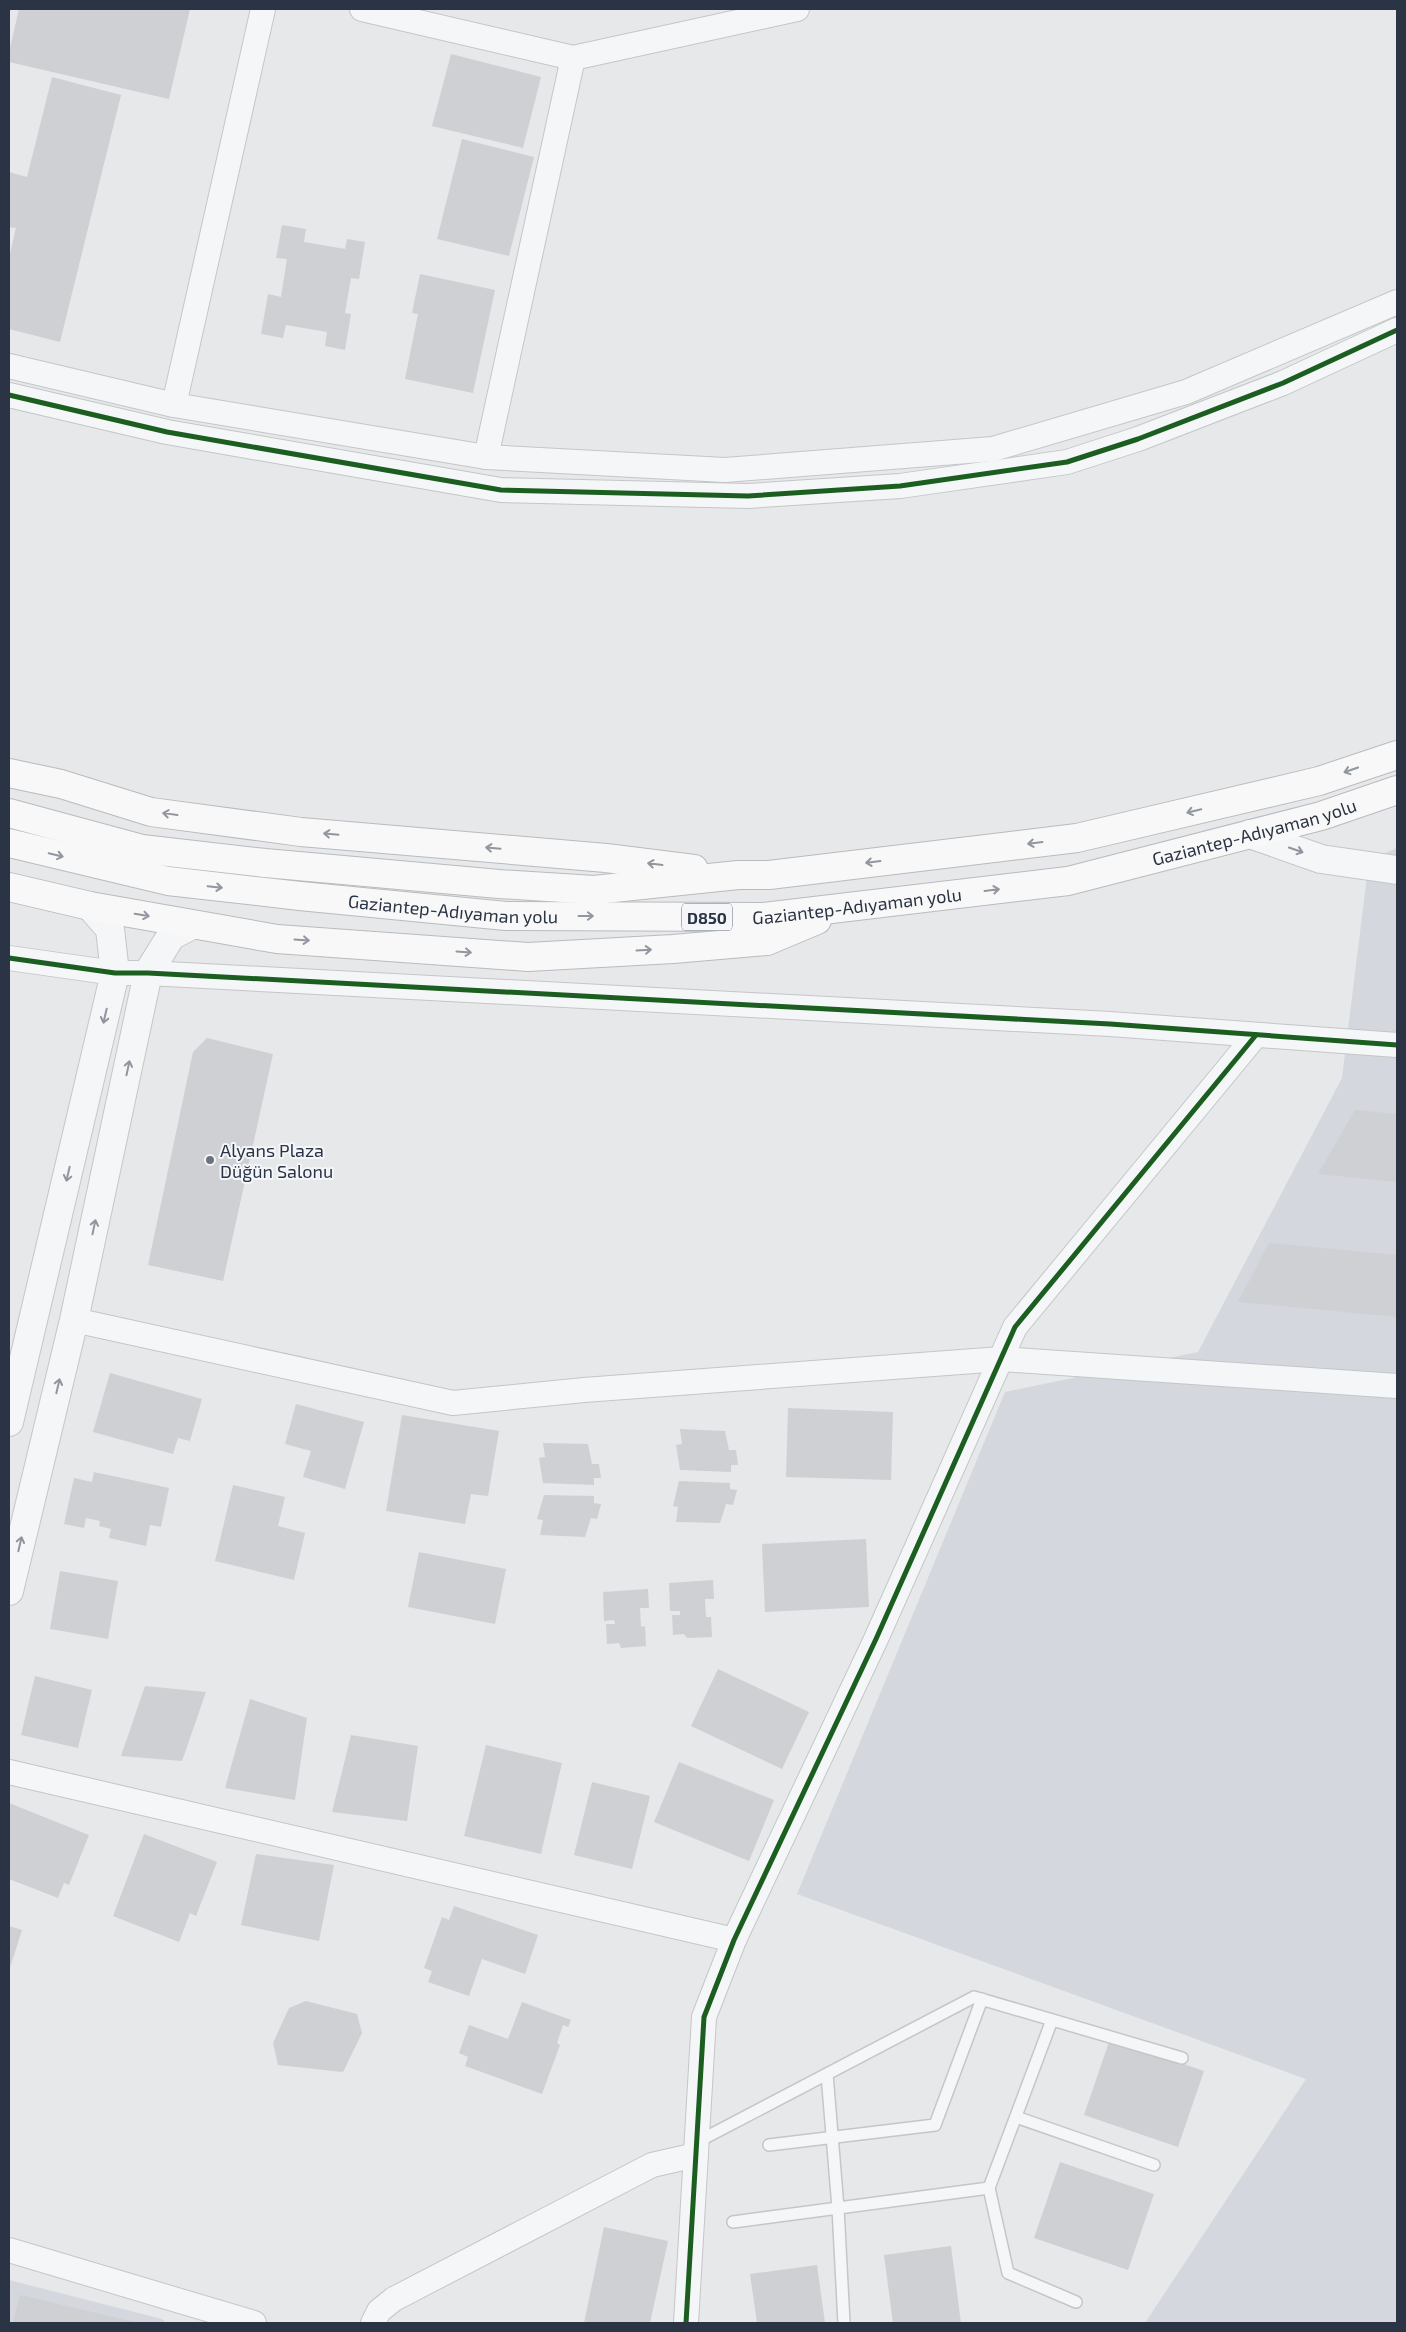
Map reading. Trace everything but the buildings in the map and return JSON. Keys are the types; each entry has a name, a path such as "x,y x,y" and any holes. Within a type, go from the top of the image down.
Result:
{"highway":[{"name":"Gaziantep-Adıyaman yolu","path":"9,813 142,849 264,863 594,890 738,875 769,875 1077,838 1319,781 1397,754"},
{"path":"9,773 61,784 152,812 301,832 606,858 738,875"},
{"name":"Gaziantep-Adıyaman yolu","path":"9,843 168,881 506,916 764,917 1068,881 1321,816 1397,790"},
{"path":"9,887 90,906 192,925 277,938 528,957 767,941 847,907"}],"street":[{"path":"174,405 263,9"},
{"path":"362,9 573,58 797,9"},
{"path":"486,457 573,58"},
{"path":"9,366 174,405 486,457 725,470 993,449 1186,392 1397,302"},
{"path":"9,395 167,432 500,490 748,496 900,486 1067,462 1138,438 1283,383 1397,330"},
{"path":"1250,834 1321,859 1397,870"},
{"path":"9,1422 17,1353 115,974 110,930 90,906"},
{"path":"9,1591 74,1320 148,972 171,936 192,925"},
{"path":"9,958 115,974 148,972 1110,1024 1397,1045"},
{"path":"686,2323 704,2017 734,1940 876,1639 1015,1327 1256,1035"},
{"path":"74,1320 453,1403 584,1390 1001,1359 1397,1386"},
{"path":"9,1772 734,1940"},
{"path":"373,2323 379,2311 394,2299 652,2165 696,2148"},
{"path":"9,2250 254,2323"}],"lane":[{"path":"696,2148 827,2074 974,1997 1182,2058"},
{"path":"769,2145 935,2125 982,1999"},
{"path":"1052,2020 990,2188 1008,2273 1076,2302"},
{"path":"827,2074 838,2208 844,2323"},
{"path":"1016,2117 1154,2165"},
{"path":"733,2222 990,2188"}],"shaded area":[{"path":"1397,848 1397,2323 1145,2323 1306,2079 797,1894 1005,1392 1198,1352 1342,1078 1369,860"},
{"path":"9,2280 162,2319 166,2323 9,2323"}],"cycle path":[{"path":"9,395 167,432 501,490 748,496 900,486 1067,462 1138,439 1283,383 1397,330"},
{"path":"9,958 115,973 148,973 1110,1024 1397,1045"},
{"path":"686,2323 704,2017 734,1940 876,1639 1015,1327 1256,1035"}],"place":[{"name":"Alyans Plaza Düğün Salonu","path":"210,1160"}]}
